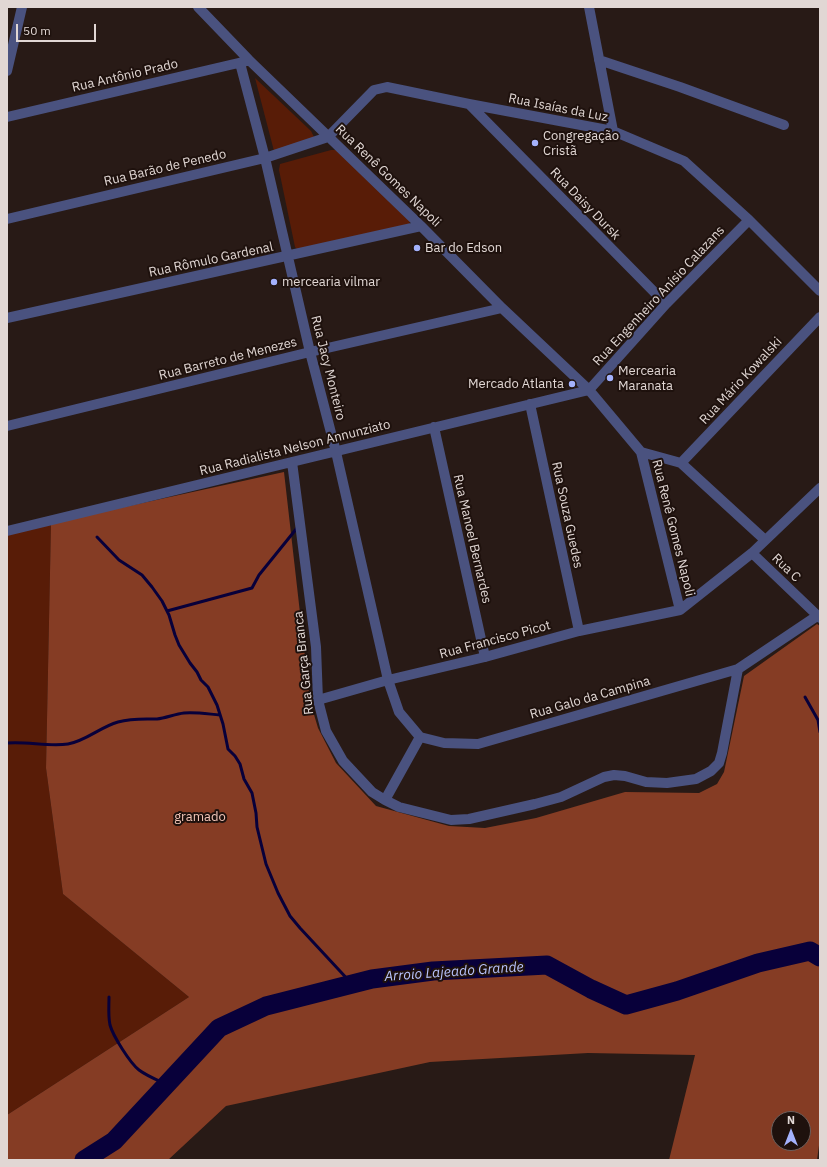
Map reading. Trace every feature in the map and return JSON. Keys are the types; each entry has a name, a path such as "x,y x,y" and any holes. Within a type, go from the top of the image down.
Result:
{"street":[{"path":"7,71 22,7"},
{"name":"Rua Renê Gomes Napoli","path":"198,7 245,62 328,137 421,226 502,308 589,390 641,452 680,610"},
{"path":"589,7 613,131"},
{"path":"599,60 680,87 784,125"},
{"name":"Rua Antônio Prado","path":"7,117 245,62"},
{"name":"Rua Jacy Monteiro","path":"245,62 265,158 310,352 336,452 388,680"},
{"name":"Rua Isaías da Luz","path":"328,137 374,90 387,87 613,131 684,161 749,220 820,291"},
{"name":"Rua Daisy Dursk","path":"469,104 666,304"},
{"name":"Rua Barão de Penedo","path":"7,219 265,158 328,137"},
{"name":"Rua Engenheiro Anísio Calazans","path":"589,390 666,304 749,220"},
{"name":"Rua Rômulo Gardenal","path":"7,318 421,226"},
{"name":"Rua Barreto de Menezes","path":"7,426 310,352 502,308"},
{"name":"Rua Mário Kowalski","path":"681,463 820,316"},
{"name":"Rua Radialista Nelson Annunziato","path":"7,531 589,390"},
{"name":"Rua Souza Guedes","path":"530,404 579,631"},
{"name":"Rua Manoel Bernardes","path":"434,427 485,657"},
{"name":"Rua Renê Gomes Napoli","path":"641,452 681,463 765,540"},
{"name":"Rua Garça Branca","path":"292,462 316,647 318,700 326,731 343,761 372,792 399,807 443,819 469,819 561,797 604,777 614,775 625,776 646,782 667,784 696,779 711,771 718,763 722,753 738,669"},
{"path":"680,610 752,553 820,488"},
{"name":"Rua C","path":"752,553 819,617"},
{"name":"Rua Francisco Picot","path":"318,700 388,680 485,657 579,631 680,610"},
{"name":"Rua Galo da Campina","path":"420,737 444,743 478,744 738,669 819,617"},
{"path":"385,800 420,737 399,712 388,680"}],"shaded area":[{"path":"255,78 311,131 314,137 274,151"},
{"path":"331,150 337,150 410,221 409,225 298,250 295,247 279,170 280,164"},
{"path":"51,523 46,768 63,894 189,997 7,1115 7,533"}],"green space":[{"name":"gramado","path":"284,472 310,701 318,728 336,763 376,806 449,826 485,828 536,818 625,792 699,793 717,784 724,772 744,676 817,624 820,626 820,1138 817,1160 669,1160 695,1055 588,1053 430,1062 226,1106 168,1160 7,1160 7,1115 189,997 63,894 46,768 51,523"}],"waterway":[{"path":"167,611 252,588 259,575 297,528"},
{"path":"97,537 119,560 142,575 162,601 169,615 179,645 201,680 208,687 217,705 223,724 228,749 240,764 244,779 252,793 257,827 266,864 278,893 290,916 352,984"},
{"path":"805,697 818,720 820,732"},
{"path":"7,743 53,745 68,744 81,740 111,724 123,721 157,719 184,713 220,715"},
{"name":"Arroio Lajeado Grande","path":"84,1160 114,1141 219,1028 266,1006 372,979 433,971 547,965 591,989 626,1005 677,991 758,963 810,951 820,957"},
{"path":"109,997 110,1025 122,1049 135,1067 166,1084"}],"place":[{"name":"Congregação Cristã","path":"535,143"},
{"name":"Bar do Edson","path":"417,248"},
{"name":"mercearia vilmar","path":"274,282"},
{"name":"Mercearia Maranata","path":"610,378"},
{"name":"Mercado Atlanta","path":"572,384"}]}
